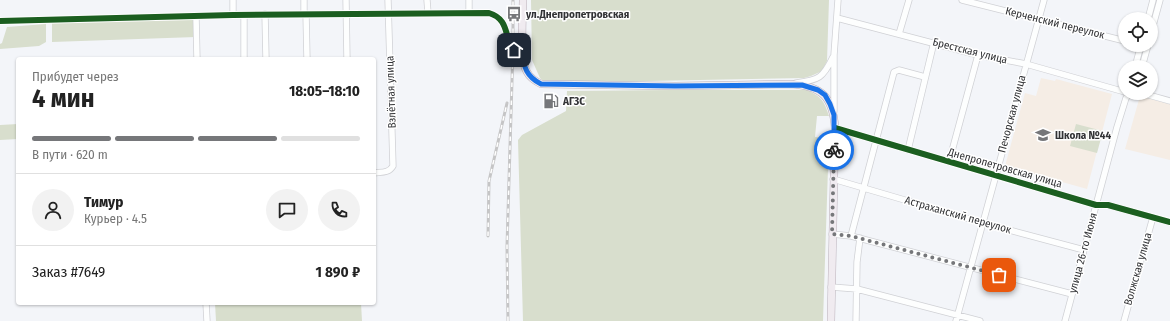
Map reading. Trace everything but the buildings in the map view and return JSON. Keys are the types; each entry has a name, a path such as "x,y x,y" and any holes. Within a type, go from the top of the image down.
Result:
{"main road":[{"path":"523,0 523,62 526,70 534,80 541,84 675,86 791,84 802,85 818,90 825,95 834,115 835,128 831,321"}],"street":[{"path":"233,15 234,0"},
{"path":"304,0 307,57"},
{"path":"346,0 347,57"},
{"name":"Взлётная улица","path":"376,172 386,172 391,170 393,166 388,0"},
{"path":"427,0 428,13"},
{"path":"469,0 469,13"},
{"path":"834,115 834,55 838,0"},
{"path":"900,34 909,0"},
{"name":"Керченский переулок","path":"962,0 1118,39"},
{"name":"Печорская улица","path":"957,318 1044,0"},
{"path":"1150,12 1154,0"},
{"path":"1157,12 1160,0"},
{"path":"0,21 265,14 489,13 496,15 502,20 509,43 513,48 523,52"},
{"path":"265,14 266,57"},
{"path":"244,15 244,57"},
{"path":"196,16 197,57"},
{"name":"Брестская улица","path":"837,18 934,42 978,55 1026,64 1118,90"},
{"path":"908,150 934,42"},
{"path":"791,84 816,79 821,76 834,55"},
{"path":"949,162 978,55"},
{"path":"851,236 894,72 899,70 925,77"},
{"path":"1158,98 1170,101"},
{"name":"улица 26-го Июня","path":"1065,321 1125,100"},
{"name":"Днепропетровская улица","path":"835,128 995,176 1096,204 1108,205 1170,222"},
{"name":"Астраханский переулок","path":"833,179 983,223 1084,250"},
{"name":"Волжская улица","path":"1124,321 1153,218"},
{"path":"832,234 860,238 1072,294"},
{"path":"856,321 857,262 860,238"},
{"path":"832,287 857,289 957,318 980,321"},
{"path":"206,305 207,321"}],"shaded area":[{"path":"1041,78 1055,81 1056,79 1112,94 1087,189 1005,166 1025,93 1036,96"},
{"path":"1139,100 1155,100 1170,104 1170,160 1125,149"}],"green space":[{"path":"531,0 829,0 827,61 822,71 804,78 545,83 540,78 532,60"},
{"path":"195,19 196,37 52,42 52,23"},
{"path":"46,24 46,42 39,46 0,49 0,44 2,43 7,27"},
{"path":"807,90 819,97 824,103 829,116 817,116 815,137 829,138 823,321 523,321 518,140 522,135 566,111 567,91"},
{"path":"16,124 16,139 0,140 0,125"},
{"path":"1076,124 1103,131 1097,153 1070,146"},
{"path":"215,305 361,305 362,321 216,321"}],"railway":[{"path":"508,321 507,246 513,0"},
{"path":"488,236 489,181 507,103"}],"cycle path":[{"path":"0,21 233,15 489,13 497,17 502,22 511,45 523,52"},
{"path":"835,128 1096,205 1108,205 1170,222"}],"way so far":[{"path":"834,150 832,234 851,236 999,275"}],"place":[{"name":"ул.Днепропетровская","path":"514,14"},
{"name":"АГЗС","path":"551,101"},
{"name":"Школа №44","path":"1043,135"}],"route":[{"path":"514,50 523,52 523,62 527,73 541,84 675,86 791,84 811,87 825,95 830,104 834,115 834,150"}]}
